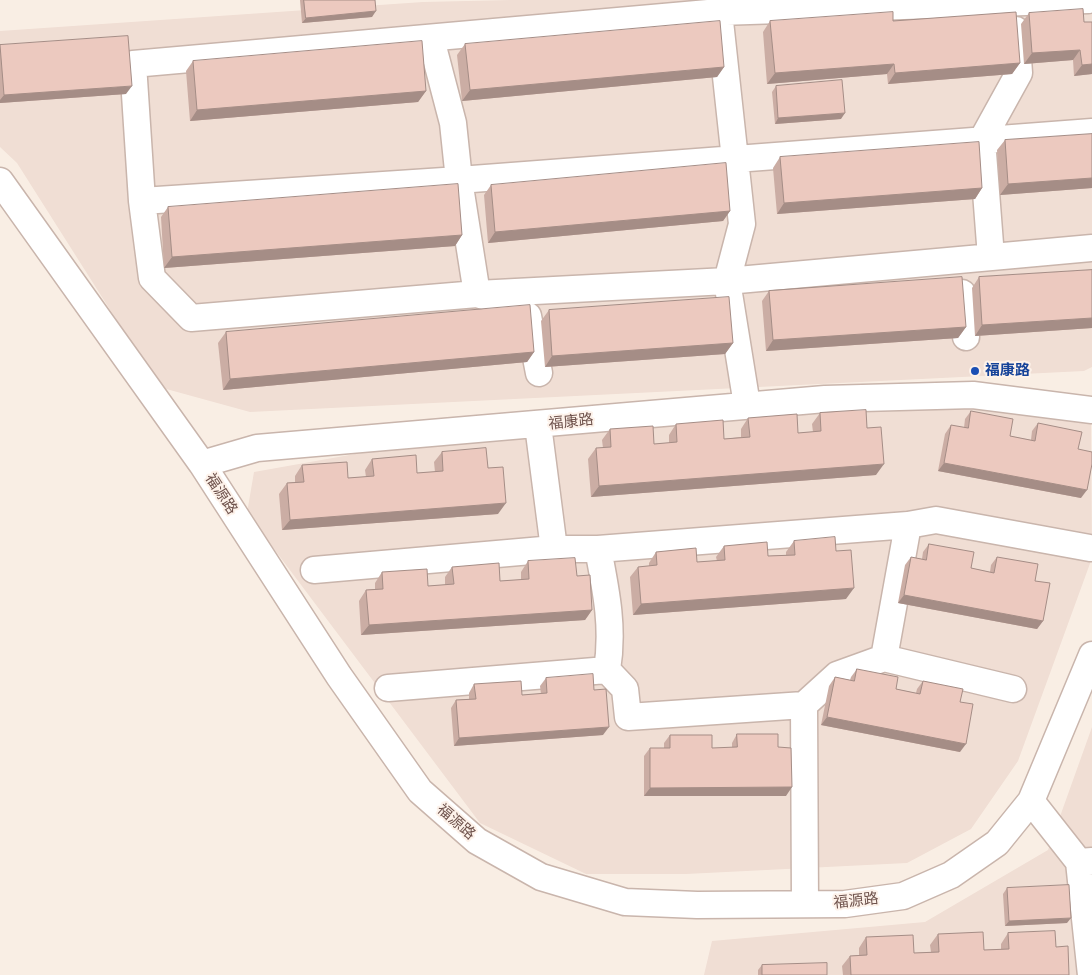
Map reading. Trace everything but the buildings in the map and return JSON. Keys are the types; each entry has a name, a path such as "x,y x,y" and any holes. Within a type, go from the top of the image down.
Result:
{"street":[{"path":"1088,0 720,12 133,64 142,201 152,278 191,318 477,294 726,281 1092,248"},
{"path":"991,257 982,140 1019,73 1016,24 998,2"},
{"path":"720,12 742,224 726,281 747,405"},
{"path":"432,39 453,123 459,180 477,294"},
{"path":"142,201 736,160 1092,132"},
{"name":"福源路","path":"0,181 202,464 339,676 420,791 477,841 541,877 625,902 697,905 845,904 903,896 951,876 997,843 1031,801 1083,698 1092,655"},
{"path":"960,260 966,337"},
{"path":"477,294 514,305 528,316 539,373"},
{"name":"福康路","path":"202,464 258,448 538,425 747,405 923,395 973,395 1092,410"},
{"path":"538,425 554,549"},
{"path":"314,570 554,549 598,549 908,525 936,520 1090,548"},
{"path":"884,658 908,525"},
{"path":"598,549 610,606 610,650 607,670"},
{"path":"607,670 625,689 628,717 804,705 837,675 884,658 1012,689"},
{"path":"388,688 607,670"},
{"path":"804,705 805,904"},
{"path":"1031,801 1085,861 1091,975"}],"shaded area":[{"path":"511,0 1092,0 1092,367 1084,371 250,412 159,387 17,163 0,147 0,31 423,2"},
{"path":"927,403 1091,420 1092,558 1018,761 971,829 907,863 686,874 586,874 480,823 247,513 254,472 563,417"},
{"path":"1092,727 1092,975 704,975 712,941 925,922 1048,850"}],"place":[{"name":"福康路","path":"975,371"}]}
